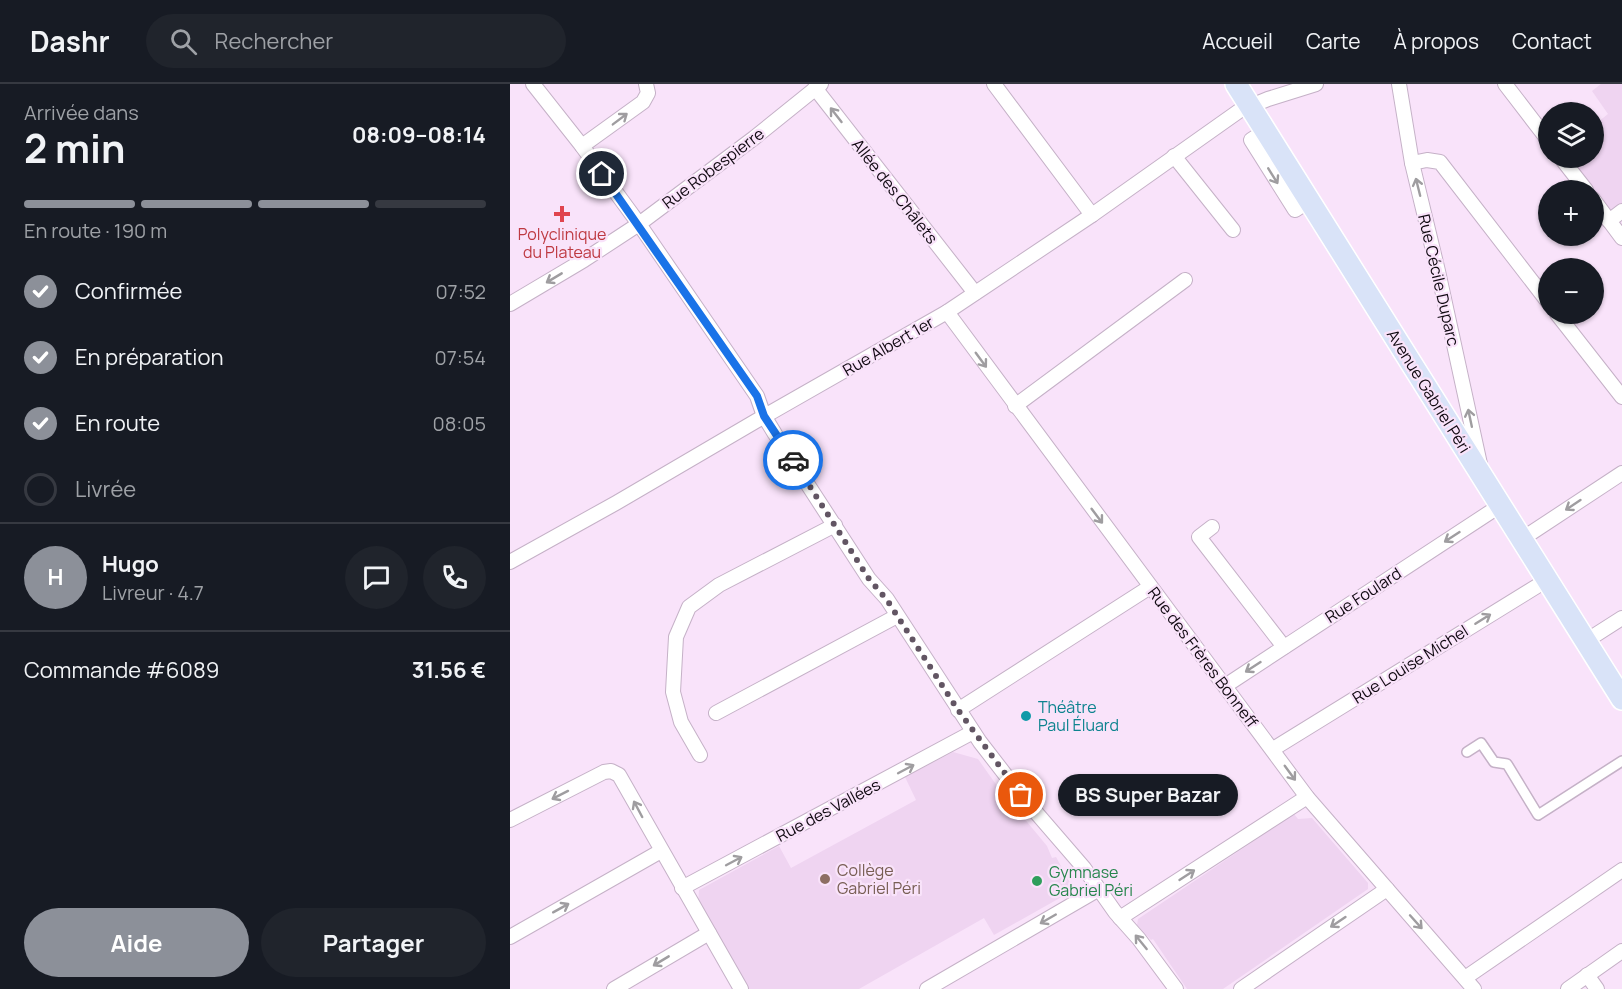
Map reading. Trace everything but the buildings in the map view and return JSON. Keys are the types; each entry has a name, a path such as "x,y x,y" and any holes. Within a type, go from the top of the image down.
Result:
{"main road":[{"name":"Avenue Gabriel Péri","path":"1236,84 1622,699"}],"street":[{"path":"533,84 639,224 757,396 764,416 869,579 887,600 958,710 1021,795 1084,868 1176,989"},
{"path":"582,147 643,102 648,93 646,84"},
{"path":"994,84 1092,215"},
{"name":"Rue Albert 1er","path":"510,562 947,312 1092,215 1239,111 1316,84"},
{"name":"Rue Cécile Duparc","path":"1399,84 1412,163 1482,475"},
{"path":"1505,84 1538,127"},
{"name":"Rue Robespierre","path":"510,304 585,260 639,224 754,138 818,86"},
{"name":"Allée des Châlets","path":"818,86 975,293"},
{"path":"1174,156 1233,230"},
{"path":"1412,163 1427,160 1440,162 1538,289"},
{"path":"1569,168 1578,180"},
{"path":"1609,221 1622,211"},
{"path":"1604,214 1622,238"},
{"path":"1015,406 1185,280"},
{"name":"Rue des Frères Bonneff","path":"947,312 1307,797 1474,989"},
{"path":"1565,324 1622,398"},
{"path":"1522,539 1622,473"},
{"name":"Rue Foulard","path":"1225,686 1501,505"},
{"path":"700,755 681,722 673,692 676,637 689,607 719,585 835,525"},
{"path":"1212,527 1199,537 1284,647"},
{"name":"Rue Louise Michel","path":"1273,749 1547,580"},
{"path":"958,710 1150,587"},
{"path":"716,713 897,616"},
{"path":"1586,640 1622,618"},
{"name":"Rue des Vallées","path":"682,888 974,732"},
{"path":"1467,752 1481,743 1494,762 1507,764 1538,815 1622,761"},
{"path":"510,820 604,772 611,771 620,775 741,989"},
{"path":"1120,918 1307,797"},
{"path":"510,937 661,851"},
{"path":"1465,978 1622,870"},
{"path":"927,989 1099,889"},
{"path":"1240,989 1387,889"},
{"path":"616,988 709,933"},
{"path":"1568,989 1622,951"},
{"path":"1587,975 1596,989"}],"shaded area":[{"path":"1601,84 1622,84 1622,204 1609,214 1604,206 1604,180 1587,180 1578,168 1604,168 1604,117 1608,114 1604,108 1604,102 1600,102 1592,91"},
{"name":"Collège Gabriel Péri","path":"953,752 978,759 1047,846 1052,858 1056,857 1074,890 994,935 984,918 859,989 748,989 698,903 699,890 779,846 791,868 916,800 905,777"},
{"path":"1294,814 1298,819 1312,818 1368,883 1368,889 1223,989 1187,989 1153,939 1151,940 1137,925 1138,919"}],"way so far":[{"path":"793,460 869,579 887,600 958,710 1021,795"}],"place":[{"name":"Polyclinique du Plateau","path":"562,214"},
{"name":"Théâtre Paul Éluard","path":"1026,716"},
{"name":"BS Super Bazar","path":"1021,795"},
{"name":"Collège Gabriel Péri","path":"825,879"},
{"name":"Gymnase Gabriel Péri","path":"1037,881"}],"route":[{"path":"602,174 757,396 764,416 793,460"}]}
